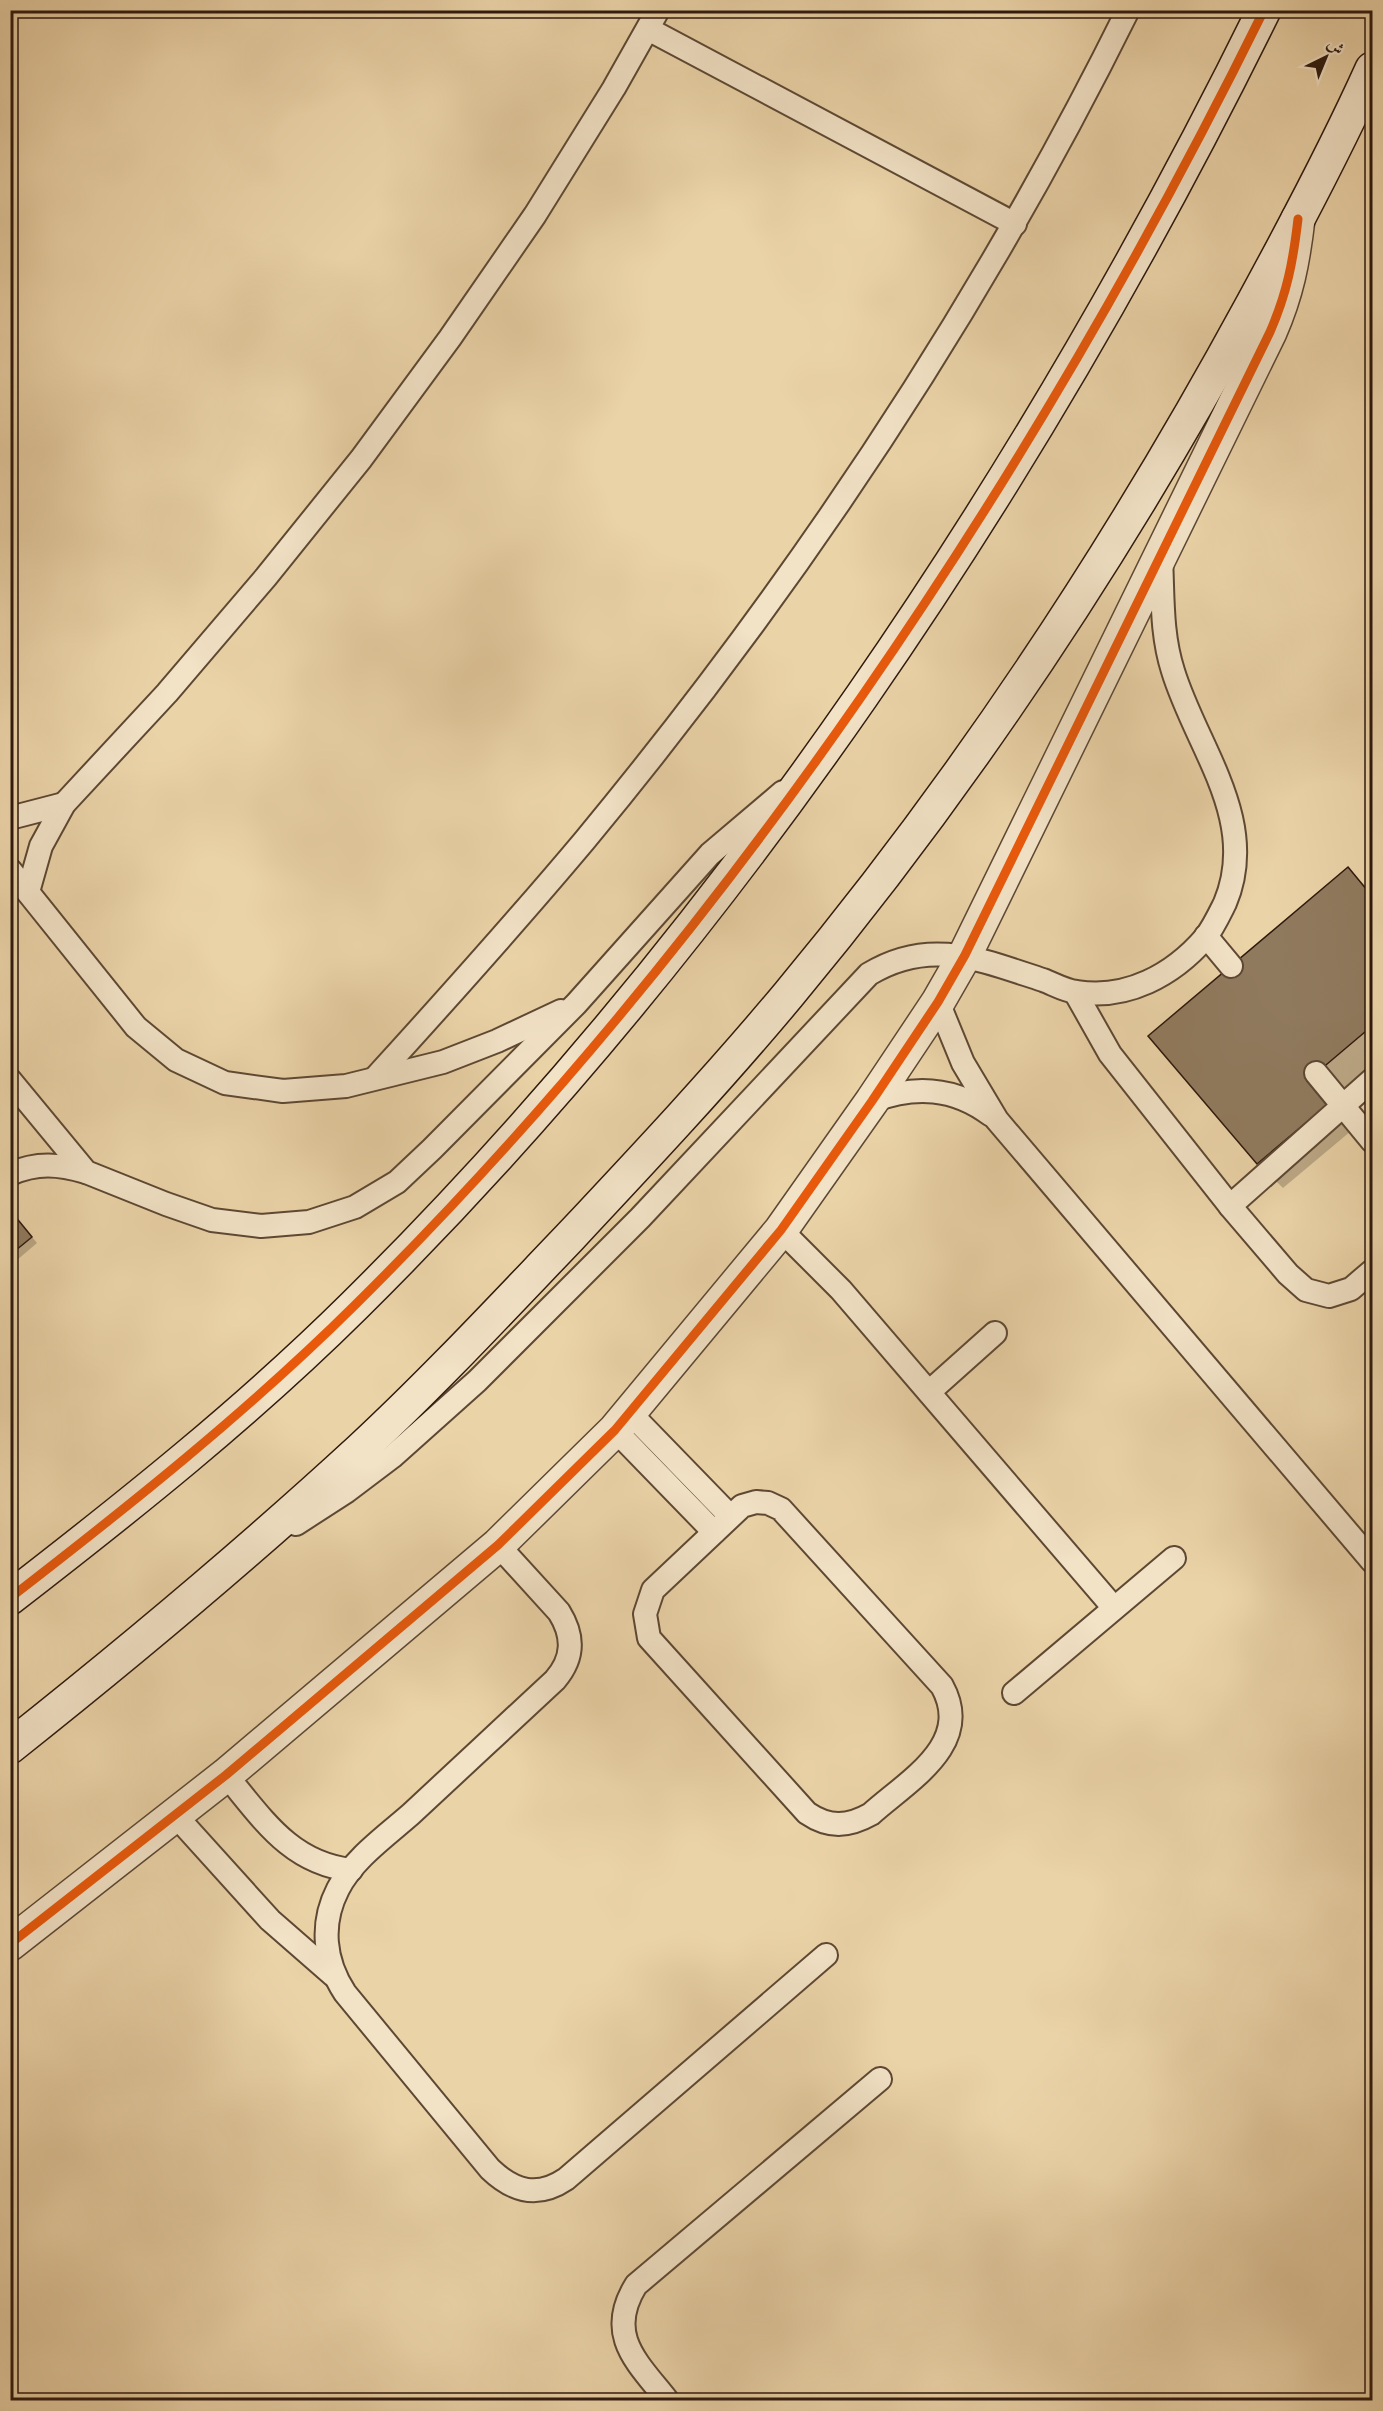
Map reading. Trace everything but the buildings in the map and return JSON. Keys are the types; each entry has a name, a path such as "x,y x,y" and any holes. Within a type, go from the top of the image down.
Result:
{"street":[{"path":"10,1598 138,1498 247,1406 351,1310 451,1209 600,1039 811,771 993,495 1075,360 1153,224 1264,10"},
{"path":"10,1747 122,1658 246,1553 366,1444 480,1331 599,1205 692,1106 774,1012 880,880 968,762 1108,554 1173,447 1298,219 1372,69"},
{"path":"10,1944 176,1816 498,1545 623,1422 781,1230 872,1101 938,1002 965,955 1285,298 1292,272 1298,219"}],"lane":[{"path":"376,1077 483,960 586,839 684,716 778,590 868,461 944,343 1015,224 1125,12"},
{"path":"28,892 41,846 64,804 167,693 266,577 361,459 450,338 535,215 653,20 1015,224"},
{"path":"246,1553 347,1491 392,1456 477,1381 640,1218 869,974 889,962 911,956 937,953 965,955 1075,992 1104,995 1134,988 1162,976 1186,958 1206,936 1219,916 1231,885 1236,846 1234,821 1173,670 1162,615 1161,554"},
{"path":"10,1174 36,1165 61,1165 86,1172 212,1220 261,1227 309,1222 355,1207 397,1182 576,1004 710,854 758,811 811,771"},
{"path":"10,818 64,804"},
{"path":"10,870 136,1027 176,1060 225,1083 283,1091 346,1086 443,1062 497,1041 576,1004"},
{"path":"1206,936 1231,966"},
{"path":"1075,992 1110,1054 1230,1206 1288,1274 1306,1290 1317,1294 1341,1294 1351,1289 1372,1271"},
{"path":"938,1002 963,1063 996,1120 1372,1561"},
{"path":"1316,1073 1372,1141"},
{"path":"10,1080 86,1172"},
{"path":"1230,1206 1372,1080"},
{"path":"872,1101 894,1093 917,1089 940,1091 961,1097 996,1120"},
{"path":"781,1230 841,1290 1114,1608"},
{"path":"929,1392 995,1334"},
{"path":"623,1422 730,1516"},
{"path":"623,1422 714,1533"},
{"path":"756,1502 768,1503 781,1509 942,1686 948,1697 951,1722 944,1746 871,1814 859,1821 831,1825 807,1813 649,1638 645,1614 653,1590 714,1533 742,1506 756,1502"},
{"path":"333,1975 327,1953 326,1931 330,1909 338,1888 351,1870 564,1669 571,1639 567,1625 545,1594 498,1545"},
{"path":"1014,1693 1174,1558"},
{"path":"226,1775 293,1850 321,1864 351,1870"},
{"path":"176,1816 270,1920 333,1975 345,1993 490,2169 513,2187 540,2192 566,2180 826,1955"},
{"path":"667,2400 626,2344 622,2320 624,2308 636,2285 880,2079"}],"cycle path":[{"path":"10,1598 230,1421 354,1306 491,1164 621,1014 745,857 862,696 973,529 1077,358 1174,185 1264,10"},
{"path":"10,1944 226,1775 498,1545 615,1430 781,1230 872,1101 938,1002 965,955 1270,332 1288,277 1298,219"}]}
